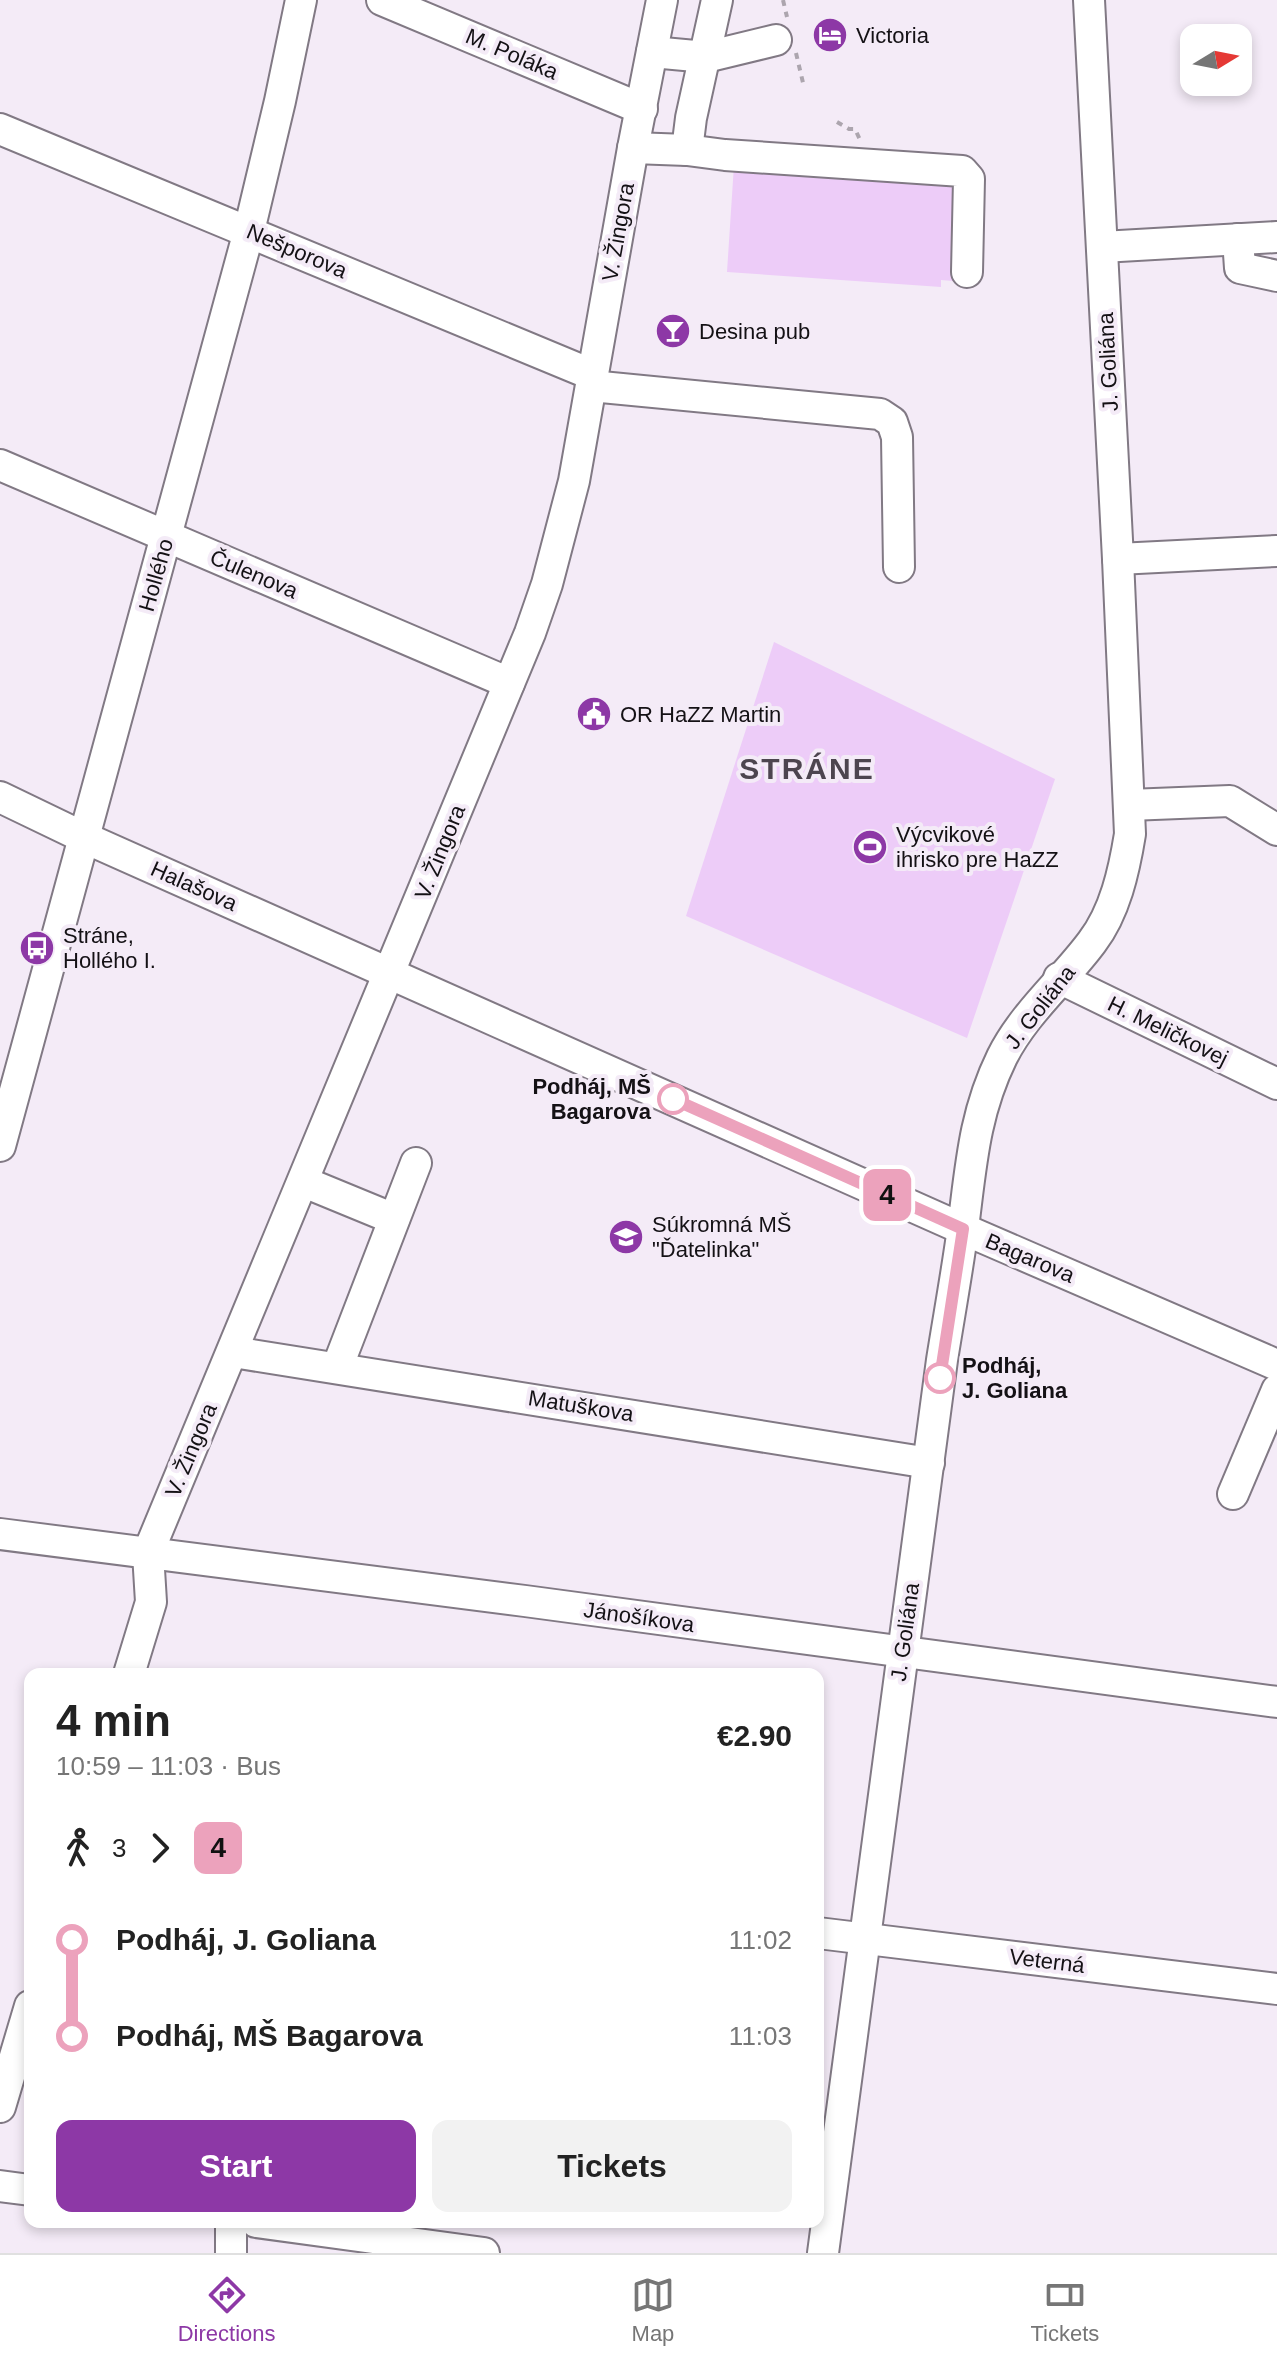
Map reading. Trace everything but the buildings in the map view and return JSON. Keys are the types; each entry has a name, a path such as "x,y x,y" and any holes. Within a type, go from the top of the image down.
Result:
{"street":[{"name":"Hollého","path":"0,1146 249,231 301,0"},
{"name":"M. Poláka","path":"382,0 642,109"},
{"name":"V. Žingora","path":"131,1668 151,1602 148,1553 530,633 574,481 662,0"},
{"path":"687,150 717,0"},
{"name":"J. Goliána","path":"823,2253 902,1653 971,1156 983,1098 1003,1054 1025,1020 1093,941 1113,903 1125,865 1130,834 1089,0"},
{"path":"652,52 706,57 776,40"},
{"name":"Nešporova","path":"0,129 249,231 592,380 880,414 892,422 897,437 899,567"},
{"path":"633,148 962,171 969,179 967,272"},
{"path":"1102,247 1277,237"},
{"path":"1238,239 1240,268 1277,276"},
{"name":"Čulenova","path":"0,465 509,683"},
{"path":"1118,559 1277,551"},
{"name":"Halašova","path":"0,797 390,973"},
{"path":"1129,805 1230,801 1277,830"},
{"name":"Bagarova","path":"390,973 963,1229 1277,1365"},
{"name":"H. Meličkovej","path":"1059,978 1277,1084"},
{"path":"337,1368 416,1163"},
{"path":"304,1182 394,1219"},
{"name":"Matuškova","path":"233,1352 929,1463"},
{"path":"1233,1494 1277,1390"},
{"name":"Jánošíkova","path":"0,1534 1277,1702"},
{"name":"Veterná","path":"824,1934 1277,1989"},
{"path":"0,2107 24,2026"},
{"path":"0,2186 24,2189"},
{"path":"231,2228 231,2253"},
{"path":"300,2228 484,2253"}],"path":[{"path":"837,122 855,129 862,143"}],"shaded area":[{"path":"734,165 960,177 953,281 941,280 941,287 727,272"},
{"name":"Výcvikové ihrisko pre HaZZ","path":"774,642 1055,779 967,1038 686,916"}],"bus line":[{"name":"4","path":"673,1099 963,1229 940,1378"}],"place":[{"name":"Victoria","path":"830,35"},
{"name":"Desina pub","path":"673,331"},
{"name":"OR HaZZ Martin","path":"594,714"},
{"name":"Výcvikové ihrisko pre HaZZ","path":"870,847"},
{"name":"Stráne, Hollého I.","path":"37,948"},
{"name":"Podháj, MŠ Bagarova","path":"673,1099"},
{"name":"Súkromná MŠ \"Ďatelinka\"","path":"626,1237"},
{"name":"Podháj, J. Goliana","path":"940,1378"}],"district":[{"name":"STRÁNE","path":"807,768"}]}
